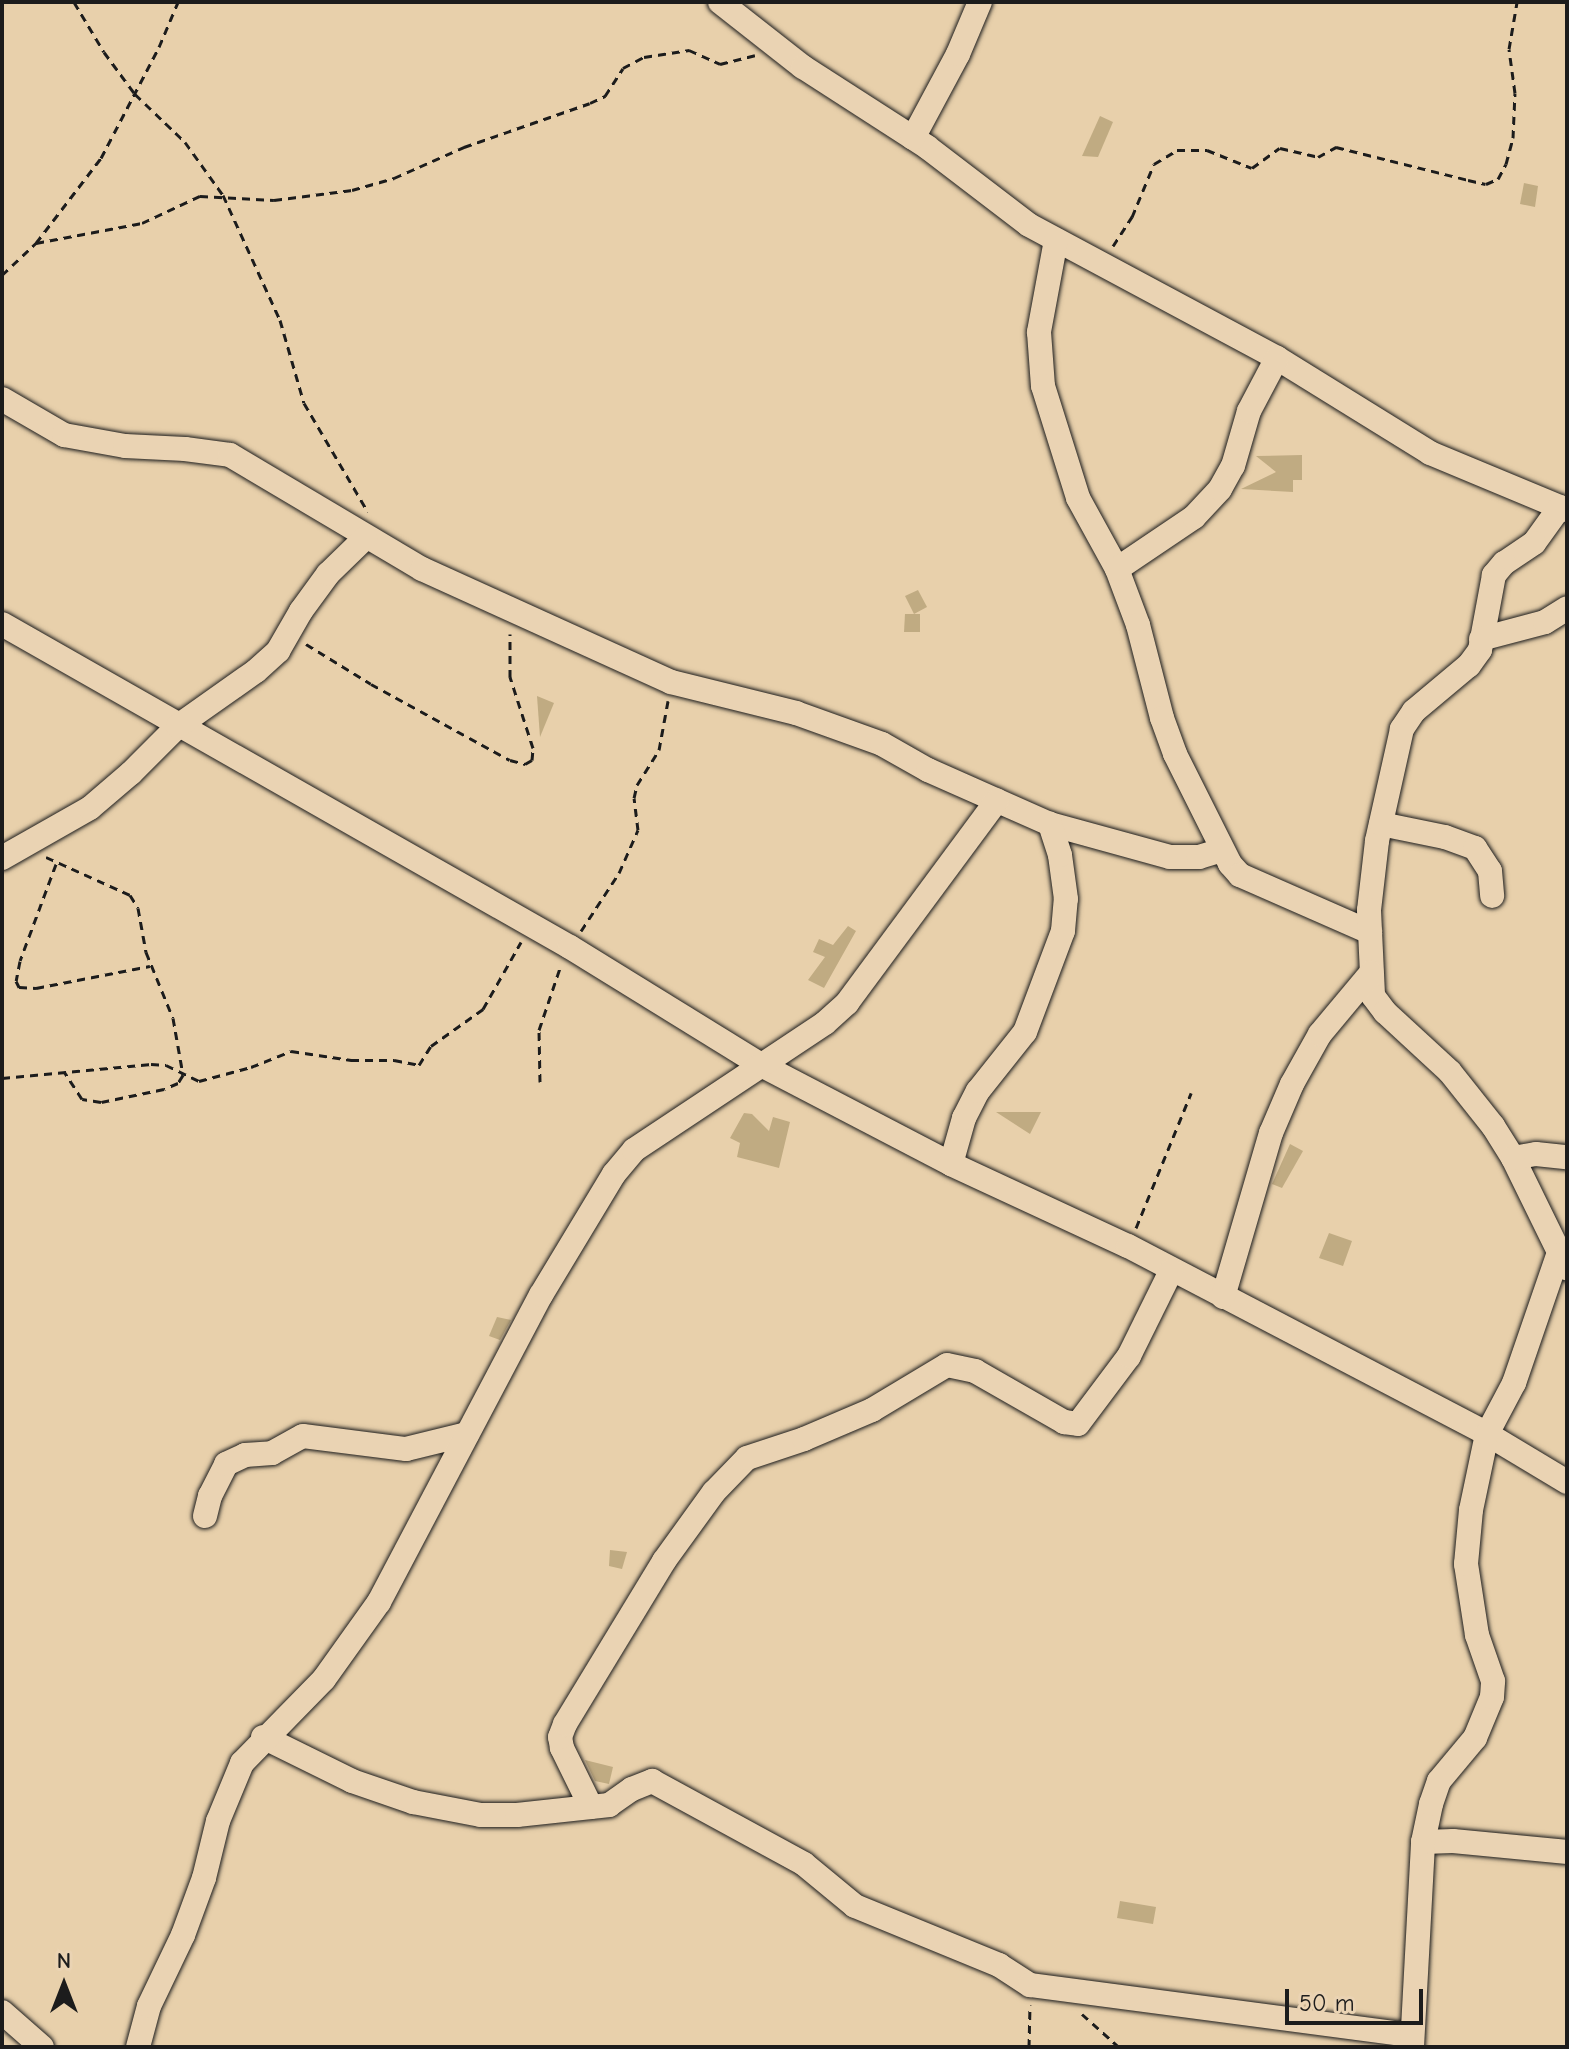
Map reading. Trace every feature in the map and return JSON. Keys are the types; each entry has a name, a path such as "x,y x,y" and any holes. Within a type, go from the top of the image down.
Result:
{"street":[{"path":"263,1737 352,1781 413,1802 481,1815 609,1805 645,1781 652,1781 804,1864 855,1906 999,1965 1030,1985 1412,2041 1423,1842 1439,1781 1475,1738 1492,1697 1493,1681 1477,1635 1466,1564 1471,1510 1487,1434 1514,1383 1563,1262 1513,1158 1450,1072 1385,1012 1373,996 1369,910 1381,824 1402,729 1414,711 1469,665 1480,650 1494,575 1504,563 1534,543 1564,508 1430,453 1277,358 1029,225 913,138 778,48 720,2"},
{"path":"913,138 958,54 980,2"},
{"path":"1056,240 1039,332 1043,386 1078,498 1117,569 1138,625 1162,718 1175,754 1222,850 1240,875 1370,932"},
{"path":"1117,569 1194,517 1220,489 1233,466 1249,411 1277,358"},
{"path":"2,399 64,435 125,446 230,455 370,530 422,569 671,682 796,713 882,744 928,770 1050,824 1170,857 1199,857 1222,850"},
{"path":"2,858 90,808 178,726 256,671 278,651 301,611 328,574 370,530"},
{"path":"1481,639 1545,622 1567,608"},
{"path":"5,629 570,947 761,1065 951,1164 1128,1246 1487,1434 1567,1482"},
{"path":"138,2047 149,2006 183,1935 204,1878 227,1795 242,1763 263,1737 324,1679 379,1602 579,1228 625,1158 825,1023 847,1003 919,911 997,800"},
{"path":"951,1164 964,1118 978,1091 1025,1032 1063,931 1066,899 1050,824"},
{"path":"1381,824 1432,834 1475,848 1490,871 1492,896"},
{"path":"1223,1297 1271,1133 1292,1084 1320,1034 1371,973"},
{"path":"1513,1158 1536,1154 1567,1157"},
{"path":"591,1807 562,1748 560,1737 565,1724 664,1561 714,1492 747,1458 804,1439 872,1410 947,1365 975,1371 1064,1422 1081,1422 1129,1356 1171,1271"},
{"path":"205,1516 210,1496 226,1464 245,1455 272,1453 307,1435 406,1449 467,1434"},
{"path":"1423,1842 1453,1841 1567,1852"},
{"path":"2,2012 42,2047"}],"path":[{"path":"74,2 104,52 135,94 185,142 223,195 280,320 304,403 370,530"},
{"path":"2,275 36,243 101,158 178,2"},
{"path":"1101,266 1132,217 1154,164 1177,150 1207,150 1252,168 1280,148 1318,157 1336,147 1486,184 1498,179 1513,138 1515,93 1509,49 1517,2"},
{"path":"36,243 142,223 200,196 274,200 352,190 394,178 464,147 590,103 605,96 623,68 644,57 689,50 707,61 720,64 778,48"},
{"path":"290,633 371,684 510,760 525,764 532,760 533,748 510,677 512,610"},
{"path":"540,1082 539,1030 546,1003 570,947 619,873 638,830 634,798 637,785 659,750 671,682"},
{"path":"27,844 56,864 130,895 138,908 152,966 173,1018 183,1075 178,1083 164,1089 101,1102 82,1099 64,1071"},
{"path":"56,864 20,961 16,981 19,987 36,988 152,966"},
{"path":"2,1078 151,1064 166,1065 199,1081 251,1067 291,1051 351,1060 394,1060 419,1065 431,1046 483,1009 530,925"},
{"path":"1128,1246 1191,1093"},
{"path":"1029,2047 1030,1985"},
{"path":"1062,1989 1091,2025 1119,2047"}],"building":[{"path":"1100,116 1113,122 1098,157 1082,156"},
{"path":"1524,183 1538,186 1535,207 1520,204"},
{"path":"1302,455 1302,480 1293,480 1293,492 1241,489 1276,472 1256,456"},
{"path":"918,590 927,607 914,614 905,596"},
{"path":"905,614 920,614 920,632 904,632"},
{"path":"537,696 554,703 540,737"},
{"path":"848,926 856,931 824,988 808,980 825,957 813,952 819,939 833,945"},
{"path":"996,1112 1041,1112 1030,1134"},
{"path":"744,1113 752,1114 769,1131 773,1117 790,1122 779,1168 737,1157 740,1143 730,1138"},
{"path":"1290,1144 1303,1151 1282,1188 1272,1184"},
{"path":"1329,1233 1352,1241 1343,1266 1319,1258"},
{"path":"497,1317 511,1320 500,1340 489,1336"},
{"path":"610,1550 627,1552 622,1569 609,1566"},
{"path":"585,1760 613,1767 609,1784 595,1781"},
{"path":"1120,1901 1156,1907 1153,1924 1117,1918"}]}
